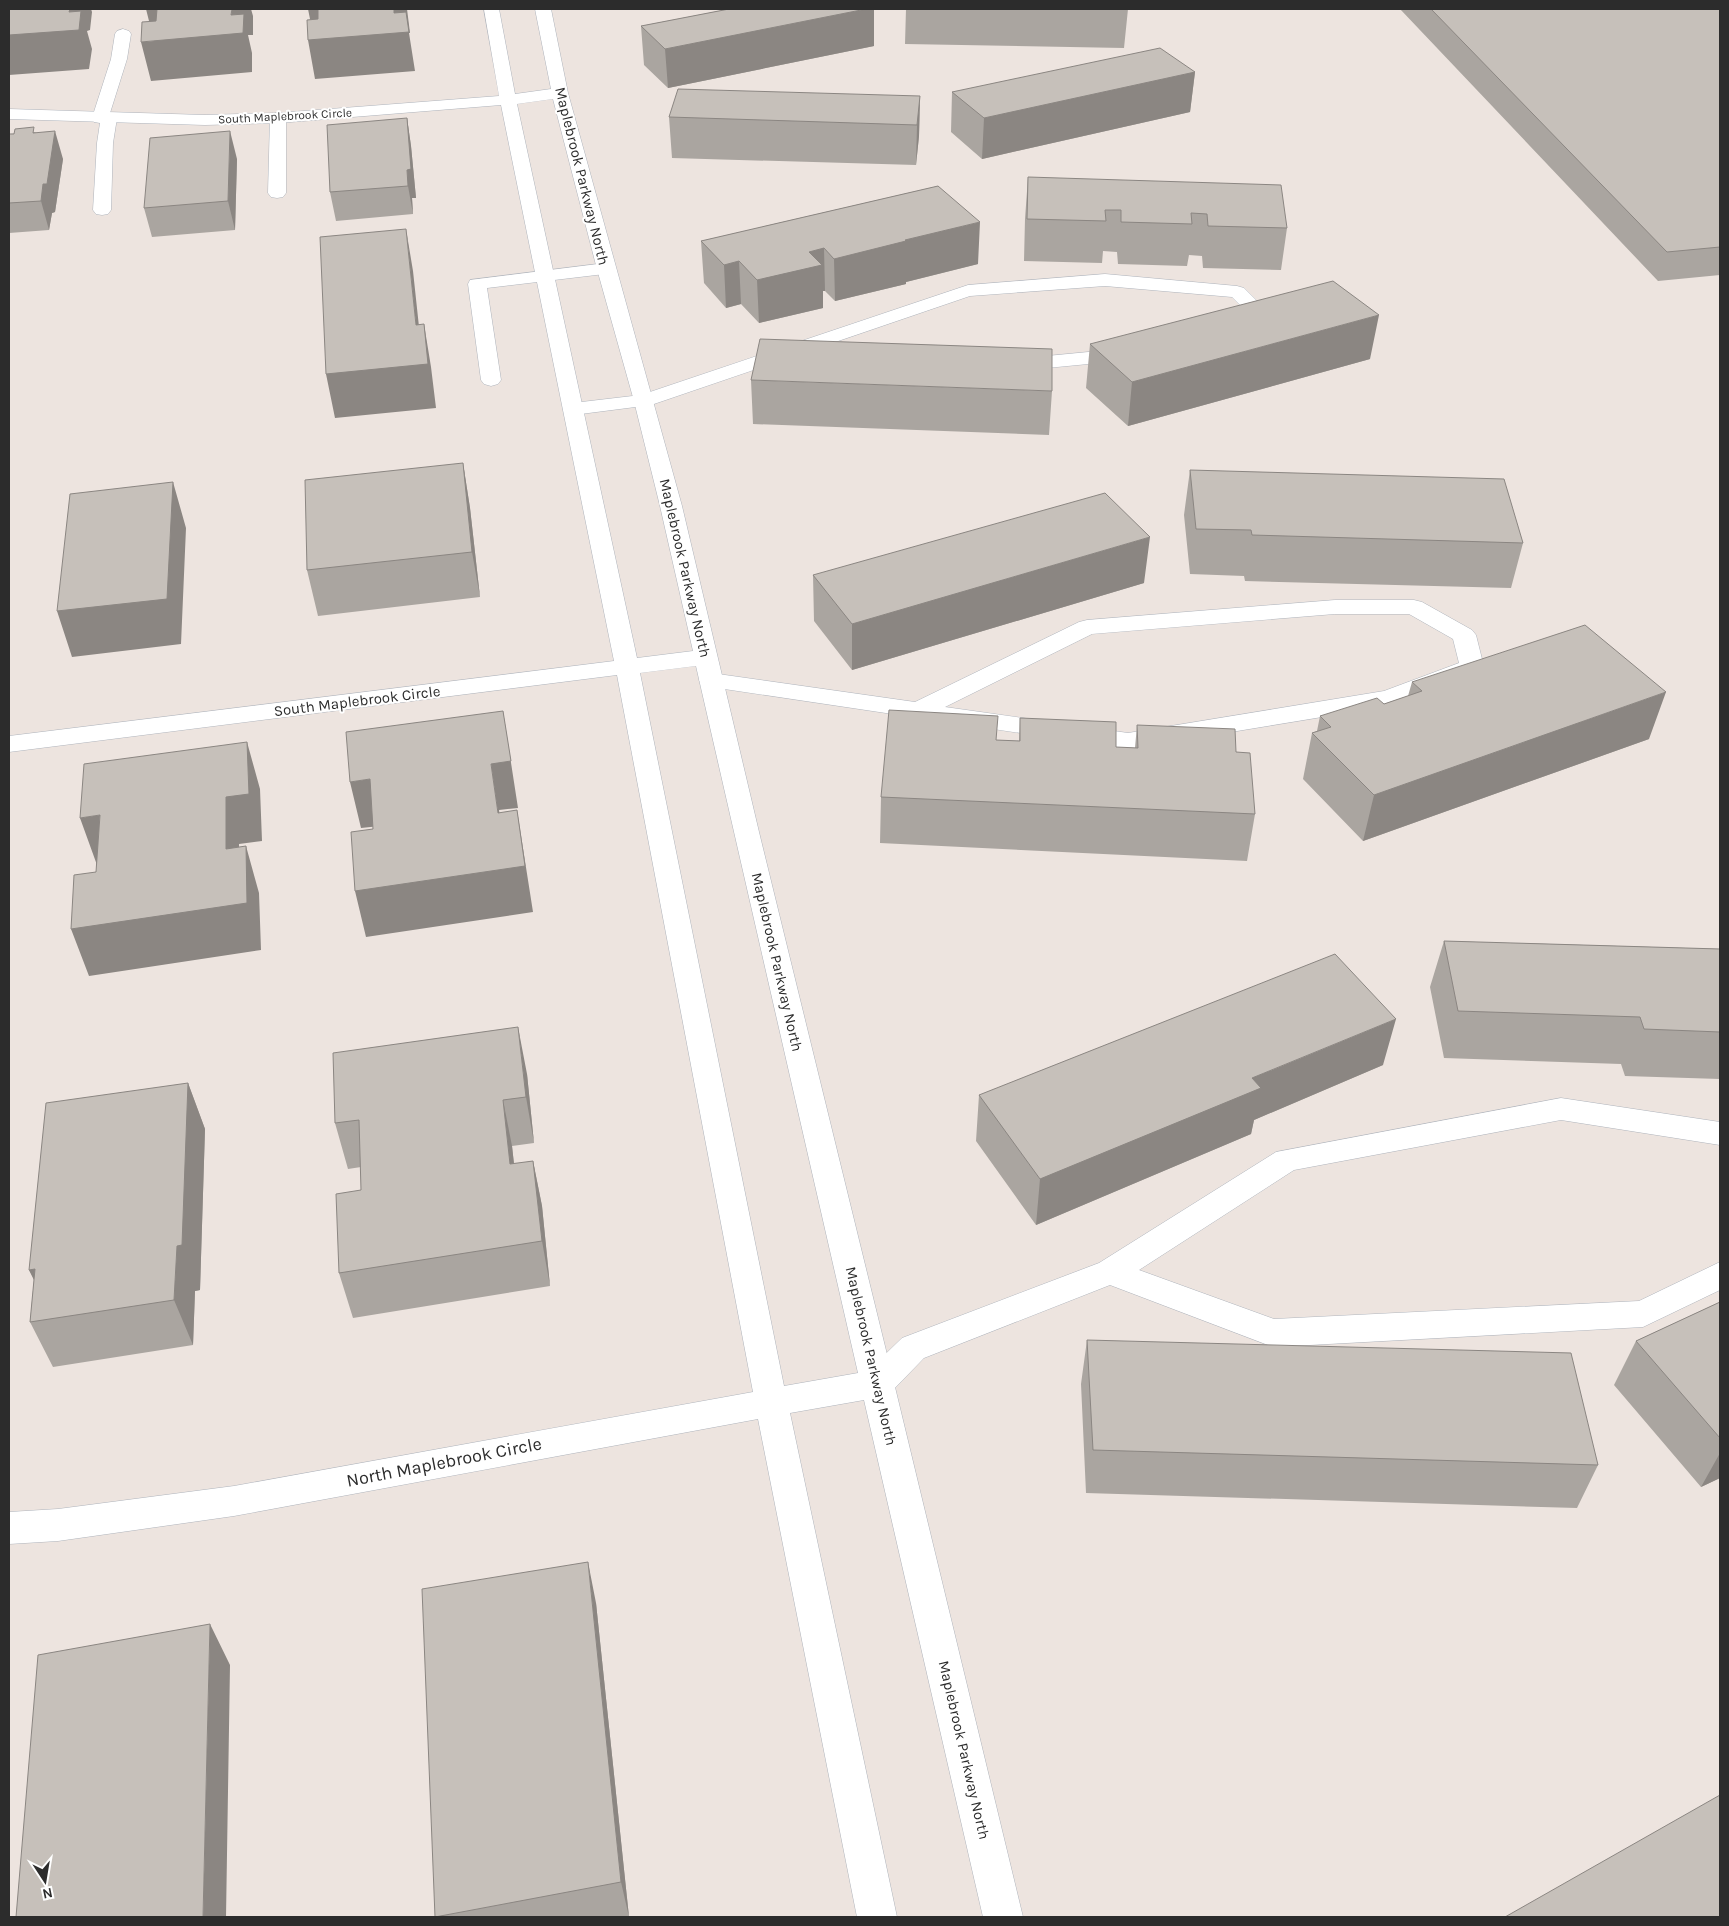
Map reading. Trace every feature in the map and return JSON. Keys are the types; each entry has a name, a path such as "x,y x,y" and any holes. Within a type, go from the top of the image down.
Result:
{"street":[{"path":"491,9 508,100 627,667 771,1401 877,1917"},
{"name":"Maplebrook Parkway North","path":"543,9 560,93 606,269 644,400 1003,1917"},
{"path":"102,210 105,118 123,34"},
{"name":"South Maplebrook Circle","path":"9,114 205,120 278,118 508,100 560,93"},
{"path":"277,193 278,118"},
{"path":"491,380 477,284 606,269"},
{"path":"573,409 644,400 968,290 1105,280 1237,292 1252,306 1250,319 1212,329"},
{"path":"996,366 1109,356 1147,346"},
{"path":"791,350 840,354"},
{"name":"South Maplebrook Circle","path":"9,744 627,667 708,668 919,710 1128,740 1390,698 1472,667 1464,635 1414,607 1335,607 1087,627 919,710"},
{"path":"878,1383 913,1348 1110,1272 1287,1160 1561,1110 1720,1134"},
{"path":"1110,1272 1273,1333 1643,1314 1720,1275"},
{"name":"North Maplebrook Circle","path":"9,1528 58,1525 234,1501 771,1401 878,1383"}],"building":[{"path":"9,9 70,9 69,12 81,11 79,30 9,35"},
{"path":"157,9 232,9 231,15 244,14 243,33 141,42 142,22 156,21"},
{"path":"318,9 394,9 394,13 406,12 409,32 308,40 307,20 318,19"},
{"path":"729,9 866,9 665,49 641,26"},
{"path":"1431,9 1720,9 1720,247 1667,252"},
{"path":"1160,48 1195,72 984,118 952,92"},
{"path":"678,89 920,96 917,125 669,117"},
{"path":"407,118 411,169 407,170 408,186 330,192 327,125"},
{"path":"34,127 33,133 55,131 47,184 43,184 41,201 9,203 9,134 14,134 15,129"},
{"path":"230,131 228,201 144,208 150,138"},
{"path":"1028,177 1281,185 1287,228 1208,226 1207,214 1191,213 1192,224 1121,222 1121,210 1105,210 1106,221 1027,219"},
{"path":"938,186 980,222 834,259 824,248 809,252 822,265 757,280 739,261 724,265 701,241"},
{"path":"406,229 416,325 424,324 428,364 326,374 320,237"},
{"path":"1333,281 1379,315 1132,382 1090,344"},
{"path":"760,339 1052,349 1052,391 751,380"},
{"path":"463,463 472,552 307,570 305,480"},
{"path":"1190,470 1504,479 1523,543 1252,535 1251,530 1196,529"},
{"path":"173,482 167,599 57,611 70,494"},
{"path":"1105,493 1150,537 852,624 813,575"},
{"path":"1585,625 1666,692 1374,795 1312,733 1331,727 1320,716 1377,698 1384,704 1422,691 1412,682"},
{"path":"889,710 998,716 996,740 1020,741 1020,718 1116,722 1116,747 1138,748 1137,725 1235,729 1236,752 1250,753 1255,814 881,797"},
{"path":"503,711 511,761 491,764 498,813 517,810 525,866 355,891 351,832 373,829 370,779 350,782 346,732"},
{"path":"247,742 249,794 226,797 226,849 246,846 247,903 71,929 74,875 96,872 100,815 80,818 84,764"},
{"path":"1444,941 1720,949 1720,1032 1644,1029 1640,1017 1458,1011"},
{"path":"1335,954 1396,1019 1252,1078 1261,1088 1040,1179 979,1095"},
{"path":"518,1027 526,1097 503,1100 510,1164 533,1161 542,1241 339,1273 336,1194 361,1190 359,1120 335,1123 333,1053"},
{"path":"188,1083 182,1245 177,1246 174,1300 30,1322 35,1269 29,1270 46,1103"},
{"path":"1720,1302 1720,1438 1636,1341"},
{"path":"1087,1340 1571,1353 1598,1465 1093,1450"},
{"path":"588,1562 621,1882 435,1917 422,1589"},
{"path":"210,1624 203,1917 16,1917 38,1655"},
{"path":"1720,1795 1720,1917 1505,1917"}]}
